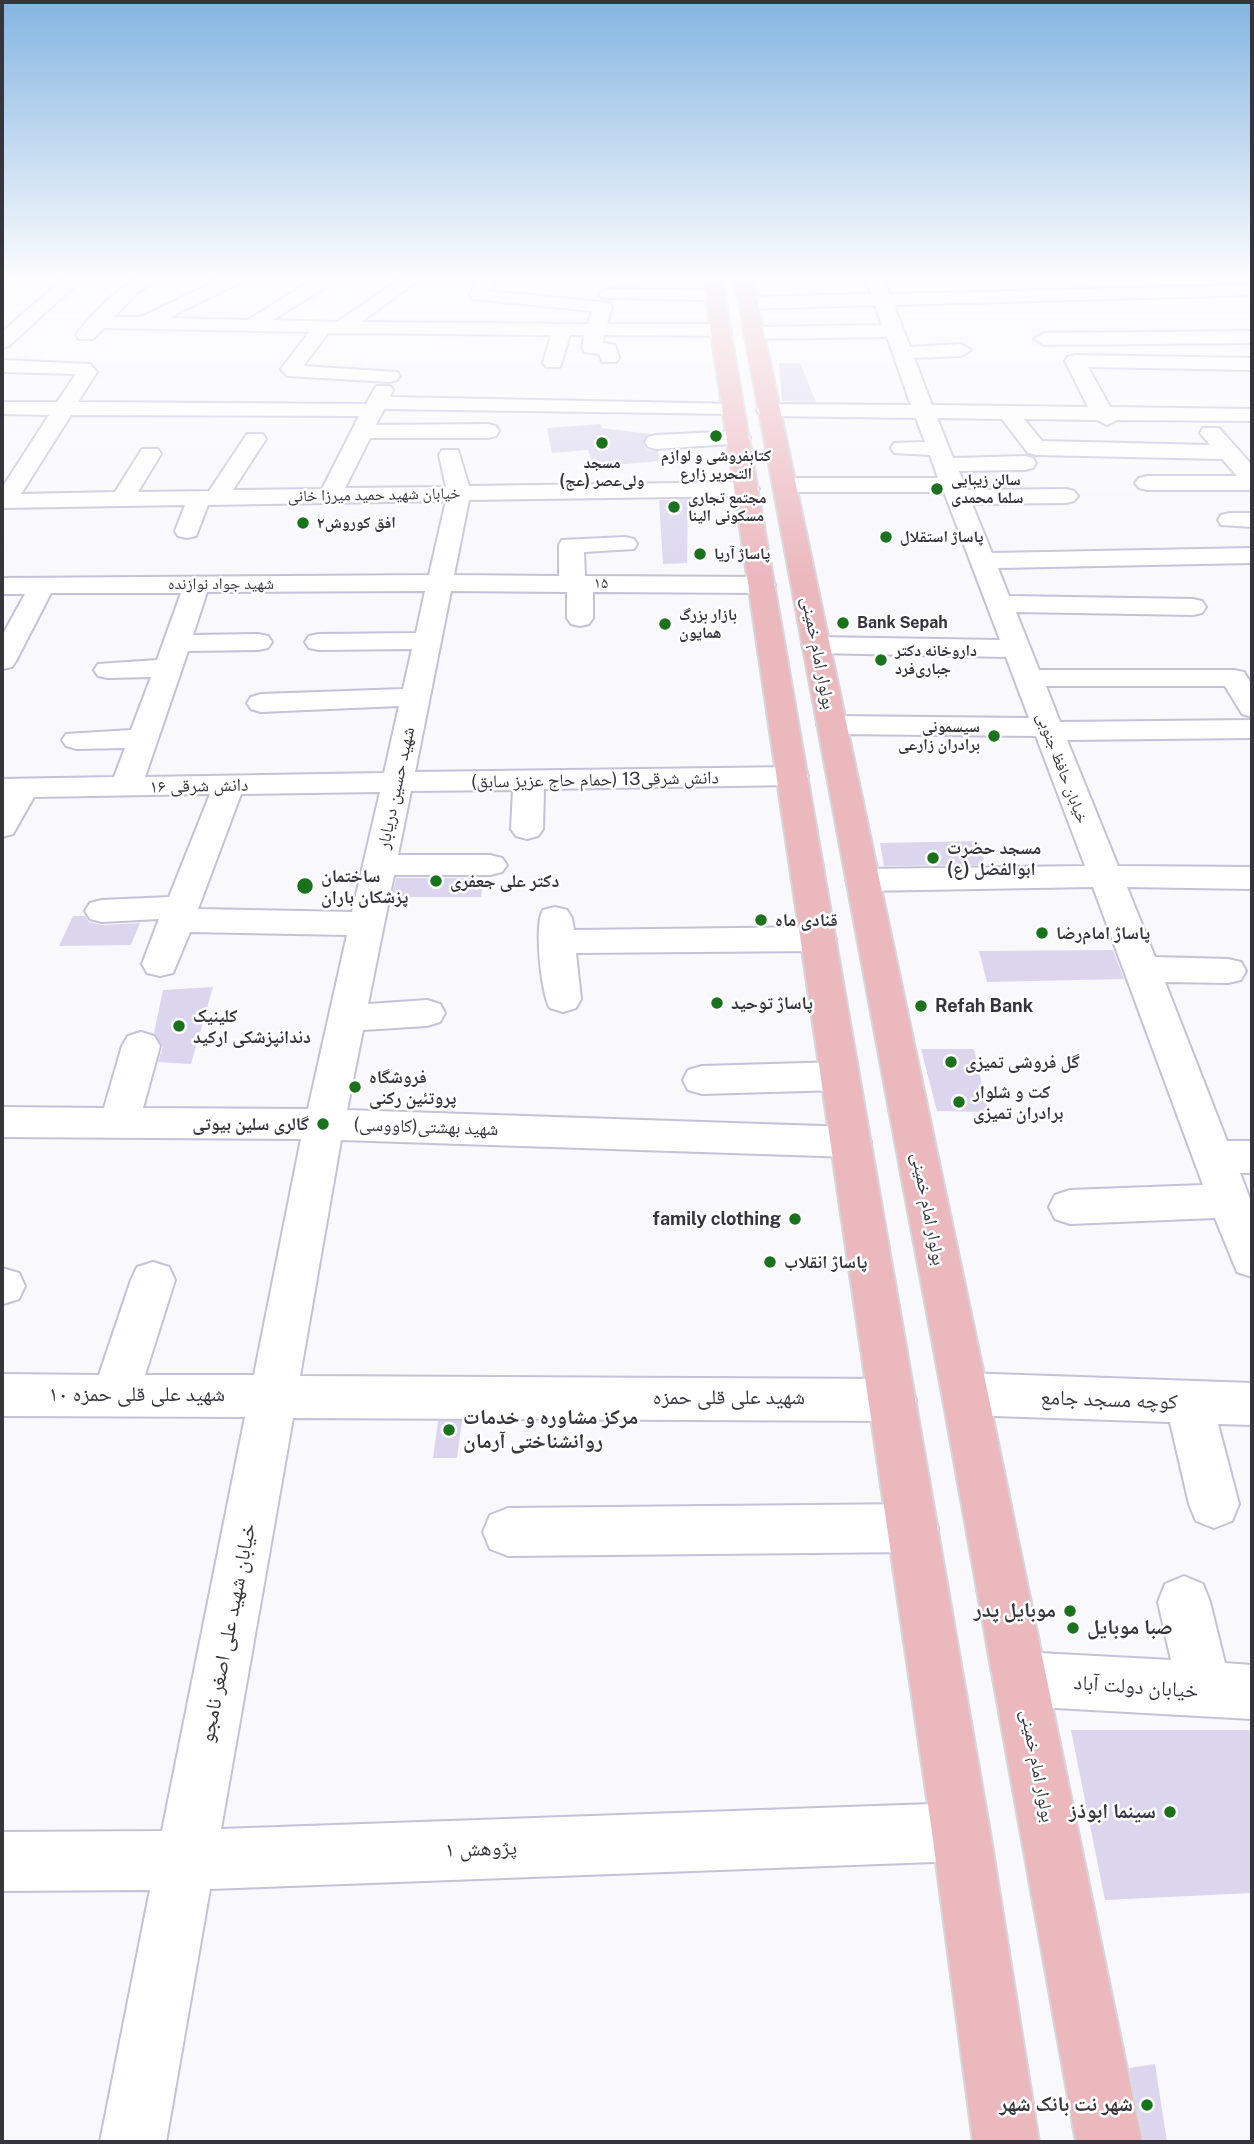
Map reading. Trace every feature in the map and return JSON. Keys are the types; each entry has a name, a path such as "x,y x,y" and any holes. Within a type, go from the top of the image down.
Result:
{"main road":[{"name":"بولوار امام خمینی","path":"753,377 762,408 766,487 762,584 961,1832 1006,2142"},
{"name":"بولوار امام خمینی","path":"766,487 816,645 1110,2142"}],"street":[{"path":"3,501 82,377"},
{"path":"330,496 389,377"},
{"path":"407,377 413,379"},
{"name":"خیابان حافظ جنوبی","path":"910,377 931,437 1142,969 1252,1259"},
{"path":"1077,377 1079,392 1106,417"},
{"path":"1181,377 1187,381 1202,417 1252,481"},
{"path":"1187,381 1202,377"},
{"path":"183,410 198,388"},
{"path":"840,389 849,414"},
{"path":"2,408 183,410 268,425 329,410 374,407 762,408 849,414 931,437 1030,456 1228,452"},
{"path":"656,442 762,408"},
{"path":"1011,416 1030,456"},
{"path":"898,440 931,437 1011,416 1252,417"},
{"path":"187,531 207,498 268,425"},
{"path":"361,432 510,430"},
{"path":"931,437 1066,496"},
{"name":"خیابان شهید حمید میرزا خانی","path":"3,501 109,506 207,498 286,508 330,496 766,487 931,437"},
{"path":"109,506 150,454"},
{"path":"450,454 459,494"},
{"path":"1147,483 1252,481"},
{"name":"شهید حسین دریابار","path":"324,1124 459,494"},
{"path":"1131,529 1155,557"},
{"path":"1077,531 1097,558"},
{"path":"1172,534 1191,556"},
{"path":"580,618 571,545 625,544"},
{"path":"982,561 1191,556 1228,566 1252,555"},
{"path":"70,586 88,557"},
{"name":"۱۵","path":"440,583 762,584"},
{"name":"شهید جواد نوازنده","path":"2,586 440,583"},
{"path":"516,612 517,583"},
{"path":"126,787 197,584"},
{"path":"2,661 42,586"},
{"path":"999,604 1193,607"},
{"path":"319,642 428,641"},
{"path":"107,670 173,655 258,642"},
{"path":"816,645 1016,649"},
{"path":"1028,678 1244,688"},
{"path":"261,703 415,697"},
{"path":"832,725 1252,729"},
{"path":"77,740 143,739"},
{"name":"دانش شرقی13 (حمام حاج عزیز سابق)","path":"397,784 793,776"},
{"path":"527,830 529,780"},
{"name":"دانش شرقی ۱۶","path":"12,788 397,784"},
{"path":"160,964 229,786"},
{"path":"2,827 12,788"},
{"path":"379,865 490,865"},
{"path":"863,880 1104,876 1252,878"},
{"path":"102,911 367,924"},
{"path":"563,999 556,930 818,939"},
{"path":"1142,969 1228,971"},
{"path":"346,1018 427,1013"},
{"path":"119,1123 141,1046"},
{"path":"702,1080 840,1076"},
{"name":"شهید بهشتی(کاووسی)","path":"2,1122 324,1124 851,1142"},
{"name":"خیابان شهید علی اصغر نامجو","path":"133,2142 324,1124"},
{"path":"1213,1157 1252,1157"},
{"path":"1070,1207 1230,1201"},
{"path":"115,1395 153,1280"},
{"name":"کوچه مسجد جامع","path":"965,1394 1252,1404"},
{"name":"شهید علی قلی حمزه ۱۰","path":"2,1395 272,1395"},
{"name":"شهید علی قلی حمزه","path":"272,1395 892,1399"},
{"path":"1189,1403 1214,1504"},
{"path":"508,1532 912,1528"},
{"path":"1184,1602 1229,1692"},
{"name":"خیابان دولت آباد","path":"1020,1679 1229,1692"},
{"name":"پژوهش ۱","path":"2,1861 185,1860 961,1832"},
{"path":"133,2142 144,2142"}],"building":[{"path":"780,377 806,377 816,402 782,401"},
{"name":"مسجد ولی‌عصر (عج)","path":"600,424 602,428 651,434 646,436 643,443 647,450 658,451 659,461 594,467 588,450 552,453 547,428"},
{"path":"688,499 687,563 663,564 659,500"},
{"name":"مسجد حضرت ابوالفضل (ع)","path":"979,841 985,865 884,866 880,843"},
{"path":"396,878 484,878 481,897 392,897"},
{"path":"73,916 85,916 89,922 102,925 140,923 131,945 59,946"},
{"path":"1113,950 1124,979 987,982 979,951"},
{"name":"کلینیک دندانپزشکی ارکید","path":"213,987 191,1064 158,1062 163,1047 154,1033 163,990"},
{"path":"921,1049 974,1049 988,1112 937,1111"},
{"name":"مرکز مشاوره و خدمات روانشناختی آرمان","path":"438,1421 462,1421 457,1458 433,1458"},
{"name":"سینما ابوذز","path":"1071,1730 1252,1730 1252,1893 1105,1900"},
{"name":"شهر نت بانک شهر","path":"1155,2064 1167,2142 1144,2142 1129,2068"}],"place":[{"name":"کتابفروشی و لوازم التحریر زارع","path":"716,436"},
{"name":"مسجد ولی‌عصر (عج)","path":"602,443"},
{"name":"سالن زیبایی سلما محمدی","path":"937,489"},
{"name":"مجتمع تجاری مسکونی الینا","path":"674,507"},
{"name":"افق کوروش۲","path":"303,523"},
{"name":"پاساژ استقلال","path":"886,537"},
{"name":"پاساژ آریا","path":"700,554"},
{"name":"Bank Sepah","path":"843,623"},
{"name":"بازار بزرگ همایون","path":"665,624"},
{"name":"داروخانه دکتر جباری‌فرد","path":"881,660"},
{"name":"سیسمونی برادران زارعی","path":"994,736"},
{"name":"مسجد حضرت ابوالفضل (ع)","path":"933,858"},
{"name":"دکتر علی جعفری","path":"436,881"},
{"name":"ساختمان پزشکان باران","path":"305,886"},
{"name":"قنادی ماه","path":"761,920"},
{"name":"پاساژ امام‌رضا","path":"1042,933"},
{"name":"پاساژ توحید","path":"717,1003"},
{"name":"Refah Bank","path":"921,1006"},
{"name":"کلینیک دندانپزشکی ارکید","path":"179,1026"},
{"name":"گل فروشی تمیزی","path":"951,1062"},
{"name":"فروشگاه پروتئین رکنی","path":"355,1087"},
{"name":"کت و شلوار برادران تمیزی","path":"959,1102"},
{"name":"گالری سلین بیوتی","path":"323,1124"},
{"name":"family clothing","path":"795,1219"},
{"name":"پاساژ انقلاب","path":"770,1262"},
{"name":"مرکز مشاوره و خدمات روانشناختی آرمان","path":"449,1430"},
{"name":"موبایل پدر","path":"1070,1611"},
{"name":"صبا موبایل","path":"1073,1628"},
{"name":"سینما ابوذز","path":"1170,1812"},
{"name":"شهر نت بانک شهر","path":"1147,2105"}]}
